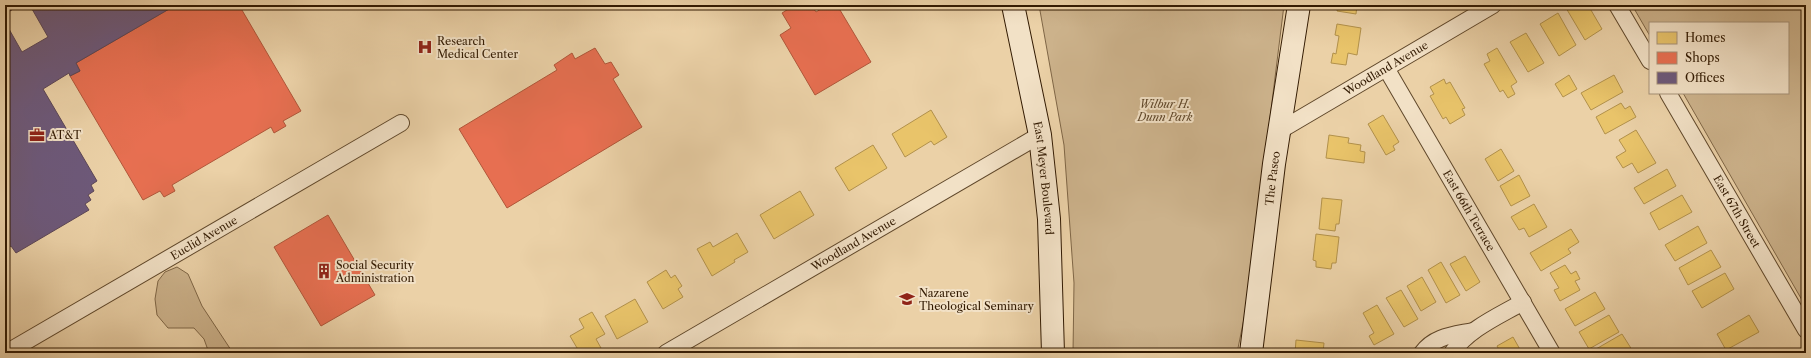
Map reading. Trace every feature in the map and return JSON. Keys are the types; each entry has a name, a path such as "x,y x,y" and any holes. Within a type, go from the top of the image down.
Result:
{"main road":[{"name":"East Meyer Boulevard","path":"1013,5 1040,135 1049,218 1053,353"},
{"name":"The Paseo","path":"1250,353 1279,130 1299,5"}],"street":[{"name":"Woodland Avenue","path":"1279,130 1493,5"},
{"path":"1617,5 1649,59"},
{"name":"East 66th Terrace","path":"1386,68 1552,353"},
{"name":"East 67th Street","path":"1669,94 1806,330"},
{"name":"Euclid Avenue","path":"6,353 401,123"},
{"name":"Woodland Avenue","path":"666,353 1040,135"},
{"path":"1452,353 1463,339 1475,330 1523,302"},
{"path":"1422,353 1427,346 1439,338 1475,330"}],"green space":[{"name":"Wilbur H. Dunn Park","path":"1039,5 1284,5 1247,304 1237,353 1073,353 1074,283 1064,145"},
{"path":"1632,5 1806,5 1806,307 1684,94 1789,94 1789,22 1649,22 1649,34"},
{"path":"177,267 188,274 202,306 233,353 209,353 204,339 194,328 168,328 157,315 155,299 158,281 165,272"}],"building: Homes":[{"path":"1338,5 1357,5 1356,14 1337,11"},
{"path":"1572,5 1588,5 1602,29 1585,40 1566,8"},
{"path":"1558,13 1576,45 1559,56 1540,24"},
{"path":"1337,24 1361,28 1357,55 1348,53 1346,65 1331,63 1333,53 1336,54 1339,36 1335,35"},
{"path":"1526,33 1544,63 1528,72 1510,42"},
{"path":"1497,48 1517,82 1511,86 1515,94 1508,98 1503,90 1500,92 1484,64 1490,61 1487,54"},
{"path":"1569,75 1577,89 1563,97 1555,84"},
{"path":"1614,75 1623,92 1591,110 1581,93"},
{"path":"1444,79 1446,84 1450,82 1465,108 1462,109 1465,115 1450,124 1446,117 1443,119 1430,96 1434,94 1430,87"},
{"path":"1621,103 1625,109 1630,106 1636,117 1605,134 1596,117"},
{"path":"931,110 947,137 934,145 931,141 905,157 892,134"},
{"path":"1383,115 1399,142 1393,146 1395,150 1386,155 1368,124"},
{"path":"1636,130 1656,163 1638,173 1632,163 1623,168 1616,157 1626,151 1619,140"},
{"path":"1329,135 1349,138 1348,143 1361,145 1360,151 1365,152 1364,163 1326,158"},
{"path":"873,145 887,168 849,191 835,168"},
{"path":"1501,149 1514,171 1498,181 1485,159"},
{"path":"1667,169 1676,186 1644,204 1634,188"},
{"path":"1519,175 1530,196 1511,206 1500,186"},
{"path":"800,191 814,215 774,239 760,215"},
{"path":"1682,195 1692,212 1659,230 1650,213"},
{"path":"1322,198 1342,200 1339,224 1336,224 1335,231 1319,229"},
{"path":"1534,204 1547,227 1529,237 1524,228 1519,230 1511,217"},
{"path":"1698,226 1707,243 1675,261 1665,245"},
{"path":"1571,229 1579,242 1568,249 1571,253 1541,271 1530,253"},
{"path":"737,233 748,252 712,276 697,249 710,242 713,247"},
{"path":"1316,234 1339,237 1336,263 1332,263 1331,269 1316,267 1316,261 1313,260"},
{"path":"1711,250 1721,267 1688,285 1679,268"},
{"path":"1465,256 1480,282 1466,291 1450,264"},
{"path":"1441,262 1460,295 1446,303 1428,270"},
{"path":"1565,265 1571,274 1576,271 1580,279 1575,281 1580,290 1560,301 1554,290 1559,288 1550,273"},
{"path":"666,270 671,278 675,275 682,286 678,289 683,297 663,309 647,282"},
{"path":"1725,273 1734,289 1702,308 1692,291"},
{"path":"1422,277 1436,302 1421,311 1407,286"},
{"path":"1401,290 1418,319 1404,327 1386,298"},
{"path":"1595,292 1605,309 1575,326 1565,309"},
{"path":"635,299 648,322 617,339 605,316"},
{"path":"1377,305 1394,334 1374,345 1369,336 1374,333 1363,313"},
{"path":"592,312 605,334 596,339 601,348 591,353 580,353 570,336 584,328 579,319"},
{"path":"1609,315 1619,332 1589,349 1579,332"},
{"path":"1749,315 1759,332 1726,350 1717,334"},
{"path":"1622,334 1634,353 1598,353 1596,349"},
{"path":"1513,337 1522,353 1501,353 1497,346"},
{"path":"1296,340 1324,343 1323,353 1295,353"}],"building: Shops":[{"path":"176,5 239,5 301,111 283,121 286,126 274,133 271,127 172,185 175,191 164,197 160,191 143,200 70,76 80,71 76,63"},
{"path":"795,5 811,5 816,12 828,5 837,5 871,62 815,95 780,35 791,28 782,13"},
{"path":"595,48 605,64 611,62 619,75 613,79 642,127 507,208 459,129 557,70 554,65 572,53 575,59"},
{"name":"Social Security Administration","path":"328,215 375,295 321,326 274,247"}],"building: Offices":[{"path":"5,5 20,5 5,14"},
{"name":"AT&T","path":"33,5 176,5 76,63 80,71 70,76 69,73 43,89 97,181 91,185 94,191 88,195 91,200 85,204 89,210 16,253 11,246 5,250 5,22 22,52 48,37 32,9"}],"place":[{"name":"Research Medical Center","path":"425,47"},
{"name":"AT&T","path":"37,135"},
{"name":"Social Security Administration","path":"324,271"},
{"name":"Nazarene Theological Seminary","path":"907,299"}]}
